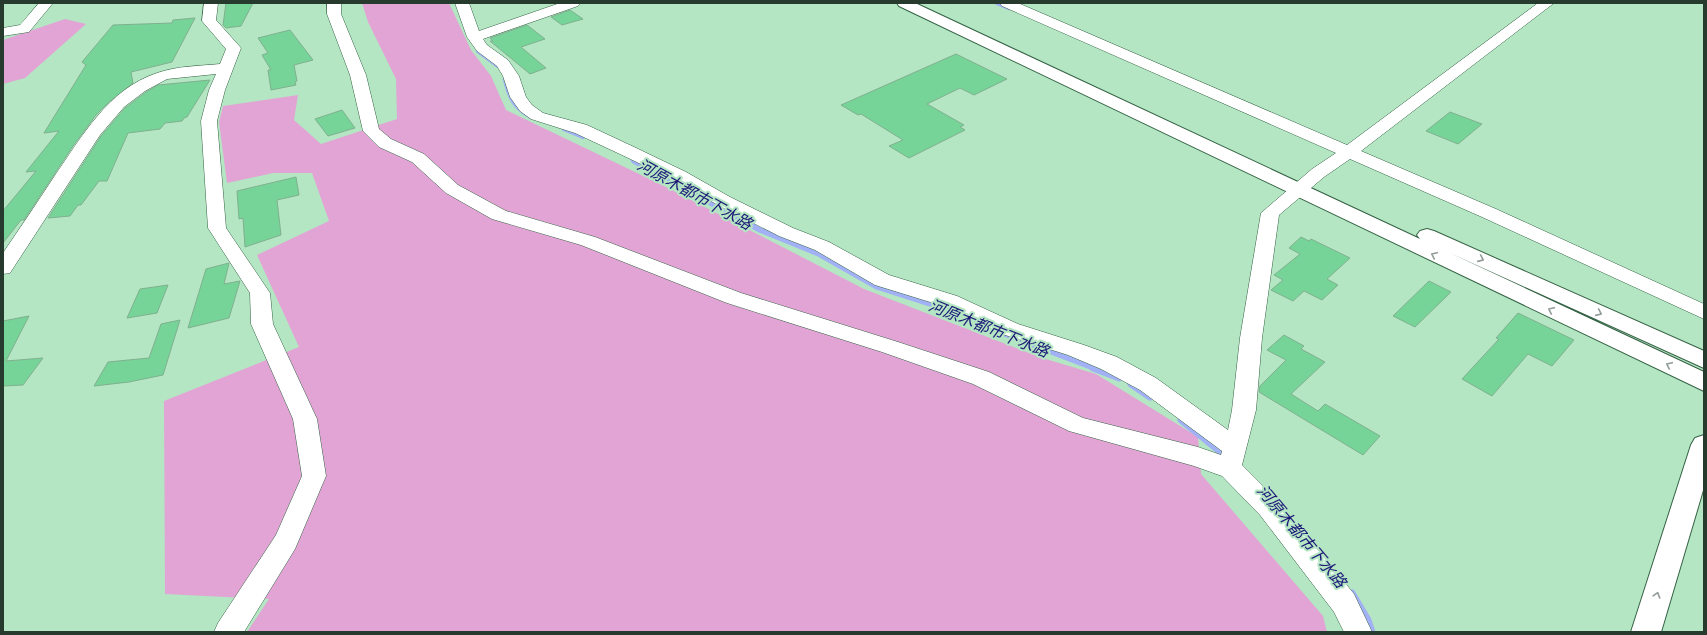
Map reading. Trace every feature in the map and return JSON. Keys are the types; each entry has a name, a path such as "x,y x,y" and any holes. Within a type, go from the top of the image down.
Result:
{"main road":[{"path":"904,3 1303,186 1704,360"},
{"path":"924,3 1704,382"},
{"path":"1646,632 1704,445"}],"street":[{"path":"3,32 24,29 46,3"},
{"path":"211,3 210,21 234,48 217,90 209,121 214,204 217,228 260,293 262,324 305,419 314,476 286,541 228,632"},
{"path":"334,3 334,14 358,75 371,131 385,143 418,158 452,189 499,215 588,241 734,298 890,347 981,378 1077,425 1198,457 1233,458"},
{"path":"462,3 474,37 482,48 503,63 511,76 518,97 526,108 537,116 581,129 641,157 779,229 822,246 882,280 950,301 1010,329 1076,350 1109,363 1148,384 1233,458 1269,508 1344,603 1358,632"},
{"path":"474,37 573,3"},
{"path":"1007,3 1489,213 1704,312"},
{"path":"1233,458 1244,410 1251,338 1270,213 1303,186 1486,47 1547,3"},
{"path":"3,268 93,132 109,112 132,93 152,80 174,73 227,68"}],"shaded area":[{"path":"362,3 449,3 471,50 491,76 506,110 662,185 864,289 1039,357 1096,374 1198,437 1201,474 1323,616 1327,632 247,632 269,599 165,594 164,401 299,347 257,255 329,221 312,173 273,173 227,183 219,122 223,106 298,95 294,120 321,144 397,119 396,79 368,22"},
{"path":"65,19 86,24 25,78 3,84 3,40"}],"building":[{"path":"226,3 253,3 241,26 226,28 223,25"},
{"path":"570,10 583,19 562,25 551,17"},
{"path":"195,18 172,62 131,72 133,83 109,102 96,115 73,146 24,220 21,220 3,243 3,211 36,171 26,172 59,131 44,133 86,65 82,62 113,25 172,23 173,20"},
{"path":"527,25 545,39 521,47 546,68 530,74 490,41 493,41 490,38"},
{"path":"290,30 313,60 294,65 297,81 295,82 296,85 271,90 268,70 271,70 262,55 268,53 258,38"},
{"path":"956,54 1007,79 974,95 960,88 927,104 964,125 960,127 965,130 909,158 889,146 903,140 861,114 858,115 841,105"},
{"path":"210,80 187,117 182,121 165,123 160,129 128,133 107,181 99,181 81,205 78,205 70,216 48,218 101,136 125,108 158,85"},
{"path":"342,110 355,128 328,136 315,119"},
{"path":"1450,112 1482,124 1458,144 1426,131"},
{"path":"296,177 299,195 277,200 281,235 245,247 243,218 239,219 237,191"},
{"path":"1301,237 1309,241 1311,239 1350,258 1327,279 1338,285 1322,300 1304,291 1293,301 1271,290 1283,280 1274,275 1300,254 1289,248"},
{"path":"229,263 224,284 240,281 229,318 188,328 206,269"},
{"path":"1429,281 1451,292 1415,327 1393,316"},
{"path":"168,285 157,313 127,318 140,289"},
{"path":"1518,313 1574,340 1552,366 1528,354 1492,396 1462,379 1499,339 1496,338"},
{"path":"29,316 6,361 43,358 23,385 3,386 3,321"},
{"path":"180,320 163,375 129,382 94,386 108,362 149,358 161,324"},
{"path":"1284,335 1304,346 1301,349 1325,362 1291,394 1318,411 1325,404 1380,436 1363,455 1259,392 1260,386 1286,360 1267,350"}],"waterway":[{"path":"997,3 1009,8"},
{"name":"河原木都市下水路","path":"478,51 498,66"},
{"name":"河原木都市下水路","path":"505,79 508,91 516,106 531,117"},
{"name":"河原木都市下水路","path":"564,129 583,137"},
{"name":"河原木都市下水路","path":"634,161 760,230 819,254 877,287 958,313"},
{"name":"河原木都市下水路","path":"997,331 1096,369"},
{"name":"河原木都市下水路","path":"1093,368 1119,378"},
{"name":"河原木都市下水路","path":"1131,384 1150,397"},
{"name":"河原木都市下水路","path":"1181,420 1227,457"},
{"name":"河原木都市下水路","path":"1352,593 1368,620 1372,632"}]}
